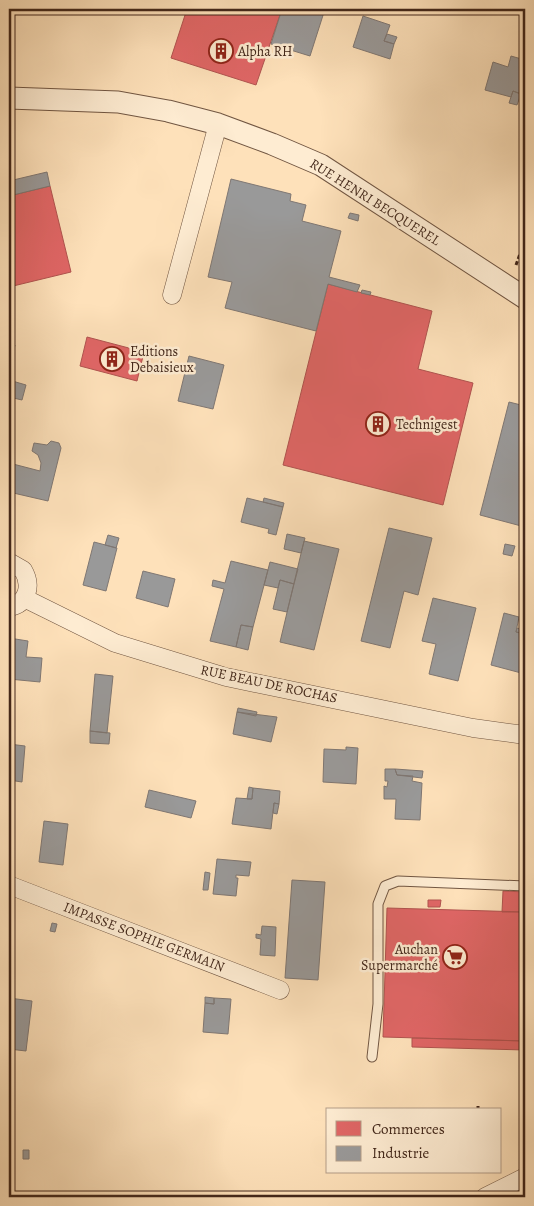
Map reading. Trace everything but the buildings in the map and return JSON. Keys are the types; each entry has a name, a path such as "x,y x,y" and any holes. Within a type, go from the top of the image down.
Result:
{"street":[{"name":"RUE HENRI BECQUEREL","path":"9,98 118,102 168,111 218,124 321,165 525,298"},
{"path":"172,295 218,124"},
{"path":"9,562 17,565 27,576 28,592 19,604 9,607"},
{"name":"RUE BEAU DE ROCHAS","path":"24,598 116,643 226,677 473,728 525,736"},
{"name":"IMPASSE SOPHIE GERMAIN","path":"9,885 280,990"},
{"path":"485,1197 525,1177"}],"lane":[{"path":"372,1057 378,1004 378,904 385,886 398,881 525,886"}],"path":[{"path":"516,265 525,240"}],"place":[{"name":"Alpha RH","path":"221,51"},
{"name":"Editions Debaisieux","path":"112,359"},
{"name":"Technigest","path":"378,424"},
{"name":"Auchan Supermarché","path":"455,957"}]}
